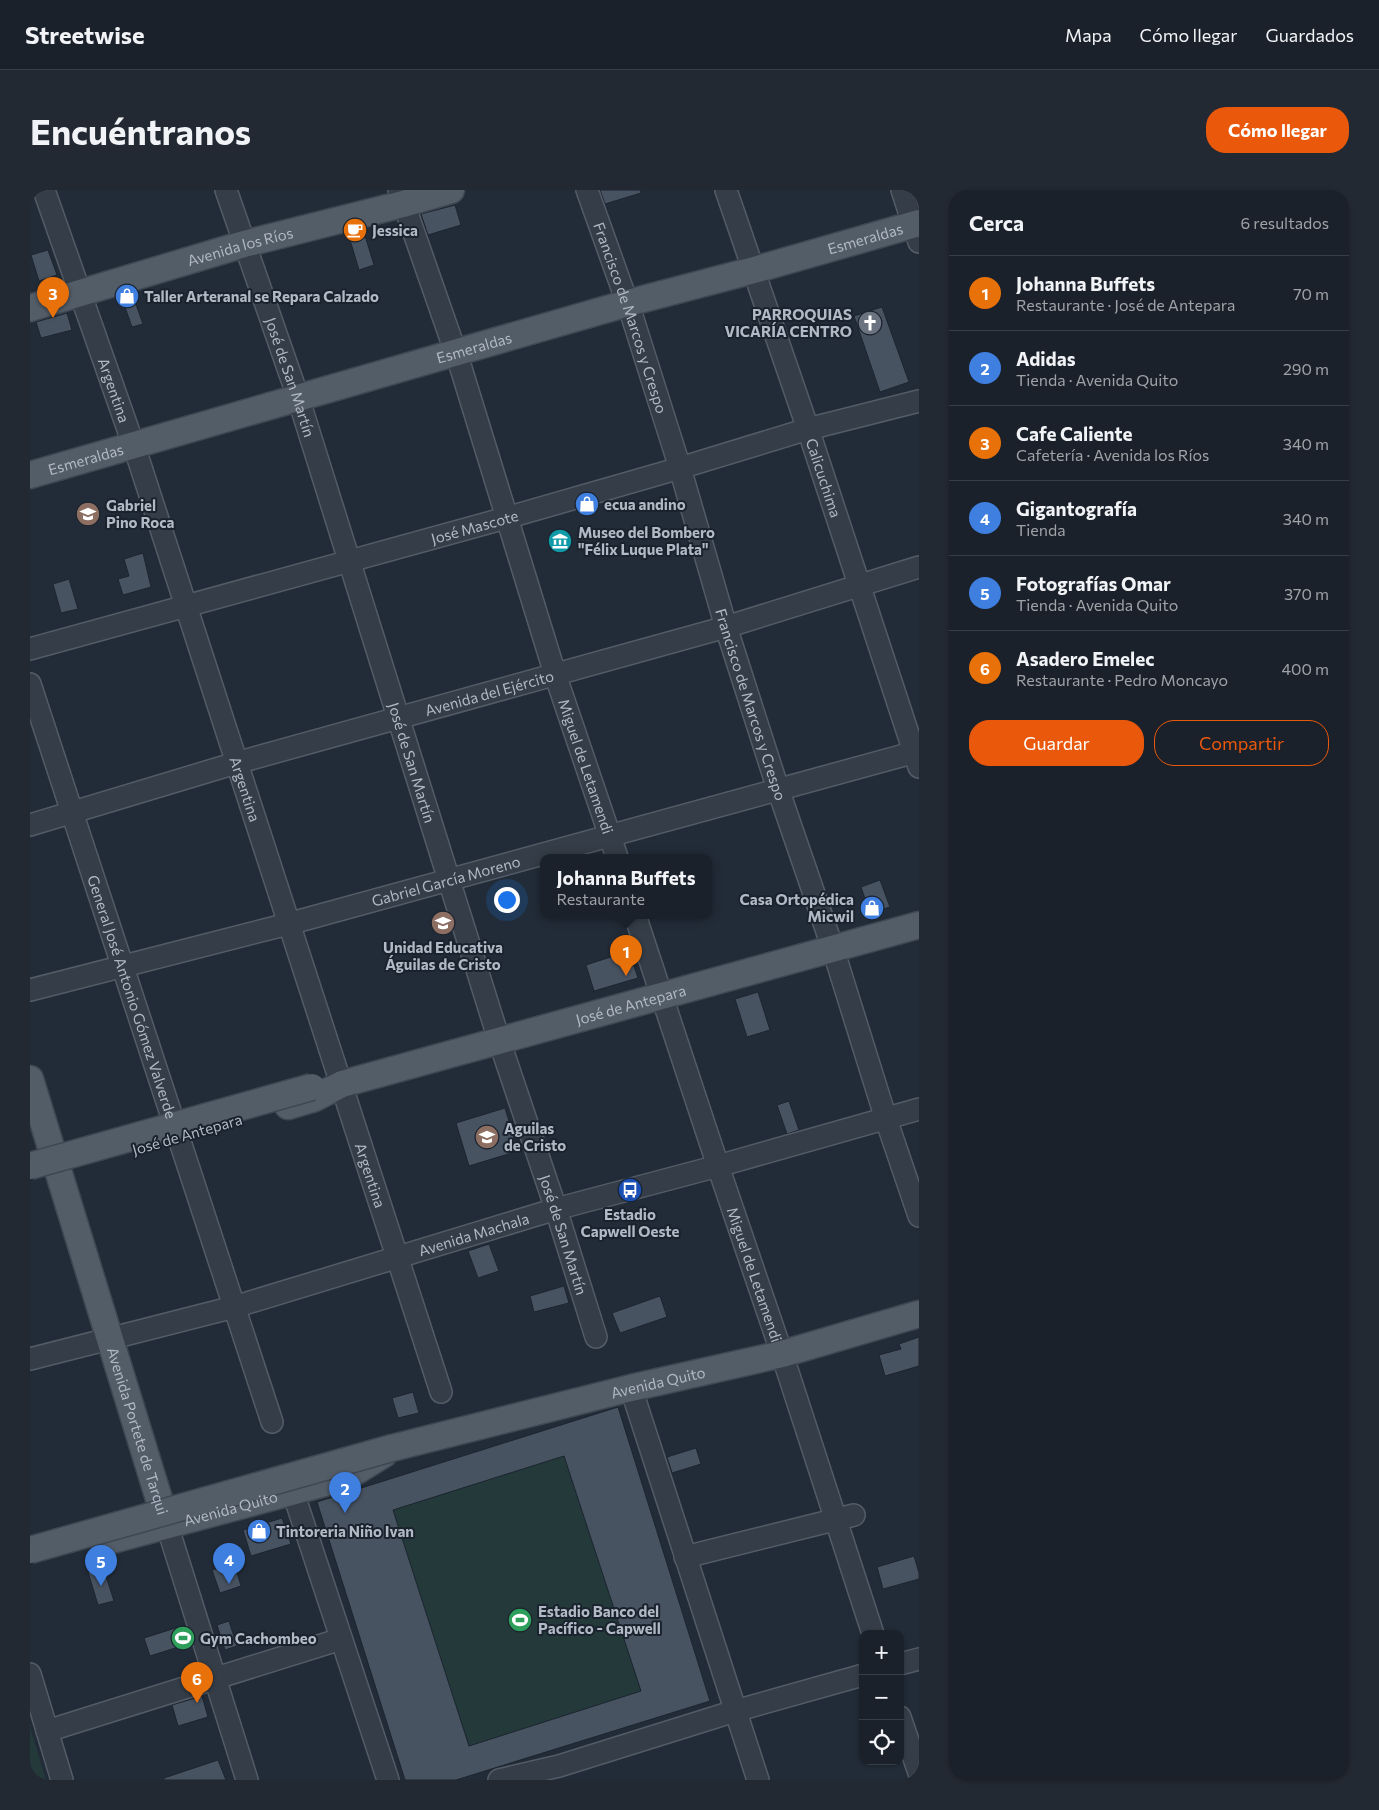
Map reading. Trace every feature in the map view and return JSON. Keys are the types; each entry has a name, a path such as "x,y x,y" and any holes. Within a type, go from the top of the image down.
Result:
{"main road":[{"name":"Avenida los Ríos","path":"30,308 78,287 242,238 399,195 451,190"},
{"name":"Esmeraldas","path":"30,486 136,450 300,402 630,309 918,233"},
{"name":"Avenida los Ríos","path":"30,295 78,287"},
{"name":"Esmeraldas","path":"30,475 136,450"},
{"name":"José de Antepara","path":"30,1166 312,1087 342,1084 919,925"},
{"name":"Avenida Portete de Tarqui","path":"30,1080 167,1525"},
{"name":"José de Antepara","path":"30,1178 315,1098 342,1084"},
{"name":"Avenida Quito","path":"30,1550 394,1448 631,1388 782,1354 919,1314"},
{"name":"Avenida Quito","path":"30,1563 347,1477 394,1448"}],"street":[{"name":"Argentina","path":"44,190 136,450 441,1392"},
{"name":"José de San Martín","path":"226,190 300,402 499,1040 556,1209 596,1337"},
{"name":"Francisco de Marcos y Crespo","path":"587,190 630,309 680,468 726,627 919,1216"},
{"name":"Calicuchima","path":"726,190 917,757"},
{"path":"902,190 918,233"},
{"name":"Miguel de Letamendi","path":"399,195 458,358 555,674 615,854"},
{"name":"José Mascote","path":"30,649 506,518 808,429 918,406"},
{"name":"Avenida del Ejército","path":"30,825 236,763 726,627 919,567"},
{"name":"General José Antonio Gómez Valverde","path":"30,684 272,1422"},
{"name":"Gabriel García Moreno","path":"548,854 778,789 917,757"},
{"name":"Gabriel García Moreno","path":"30,990 288,924 540,856"},
{"name":"Miguel de Letamendi","path":"637,919 782,1354 845,1518 872,1630"},
{"name":"Avenida Machala","path":"30,1359 234,1307 556,1209 718,1166 919,1109"},
{"path":"631,1388 758,1780"},
{"path":"293,1492 388,1780"},
{"path":"685,1557 845,1518"},
{"name":"Avenida Portete de Tarqui","path":"167,1525 247,1780"},
{"path":"47,1731 341,1639"},
{"path":"904,1663 919,1659"},
{"path":"30,1674 62,1780"},
{"path":"499,1780 561,1773 735,1711 859,1676"},
{"path":"901,1720 919,1773"}],"green space":[{"name":"Estadio Banco del Pacífico - Capwell","path":"618,1407 710,1701 456,1780 405,1780 317,1502"},
{"path":"30,1727 46,1780 30,1780"}],"building":[{"path":"600,190 640,190 641,193 605,204"},
{"path":"455,205 461,225 428,235 421,214"},
{"path":"363,229 374,265 359,270 348,233"},
{"path":"48,250 57,275 39,281 31,255"},
{"path":"132,293 143,324 132,327 121,296"},
{"path":"882,307 909,382 880,392 854,316"},
{"path":"67,313 72,330 41,338 36,322"},
{"path":"143,553 151,587 123,595 118,579 129,576 124,559"},
{"path":"69,579 78,609 61,613 53,584"},
{"path":"880,880 890,907 870,913 861,887"},
{"path":"629,951 638,978 594,991 586,965"},
{"path":"758,992 770,1030 747,1037 735,999"},
{"path":"789,1101 799,1130 787,1134 777,1105"},
{"name":"Aguilas de Cristo","path":"505,1108 518,1151 469,1166 456,1123"},
{"path":"489,1244 499,1271 478,1278 468,1251"},
{"path":"564,1286 569,1303 534,1312 530,1296"},
{"path":"660,1296 667,1317 620,1333 612,1313"},
{"path":"919,1337 919,1366 885,1376 879,1355 901,1349 899,1344"},
{"path":"413,1392 419,1413 398,1418 392,1398"},
{"path":"618,1407 710,1701 456,1780 405,1780 317,1502","holes":["564,1456 641,1691 469,1746 393,1510"]},
{"path":"696,1448 701,1464 672,1473 667,1457"},
{"path":"282,1518 291,1544 251,1556 243,1530"},
{"path":"914,1556 919,1579 883,1589 877,1567"},
{"path":"234,1563 241,1586 220,1593 212,1570"},
{"path":"103,1567 114,1601 98,1605 88,1572"},
{"path":"229,1621 237,1646 225,1650 217,1625"},
{"path":"185,1625 191,1643 150,1656 144,1638"},
{"path":"202,1696 208,1717 178,1726 172,1705"},
{"path":"218,1760 226,1780 164,1780 164,1778"}],"place":[{"name":"Jessica","path":"355,230"},
{"name":"Taller Arteranal se Repara Calzado","path":"127,296"},
{"name":"Cafe Caliente","path":"53,318"},
{"name":"PARROQUIAS VICARÍA CENTRO","path":"870,323"},
{"name":"ecua andino","path":"587,504"},
{"name":"Gabriel Pino Roca","path":"88,514"},
{"name":"Museo del Bombero \"Félix Luque Plata\"","path":"560,541"},
{"name":"Casa Ortopédica Micwil","path":"872,908"},
{"name":"Unidad Educativa Águilas de Cristo","path":"443,923"},
{"name":"Johanna Buffets","path":"626,976"},
{"name":"Aguilas de Cristo","path":"487,1137"},
{"name":"Estadio Capwell Oeste","path":"630,1190"},
{"name":"Adidas","path":"345,1513"},
{"name":"Tintoreria Niño Ivan","path":"259,1531"},
{"name":"Gigantografía","path":"229,1584"},
{"name":"Fotografías Omar","path":"101,1586"},
{"name":"Estadio Banco del Pacífico - Capwell","path":"520,1620"},
{"name":"Gym Cachombeo","path":"183,1638"},
{"name":"Asadero Emelec","path":"197,1703"}]}
